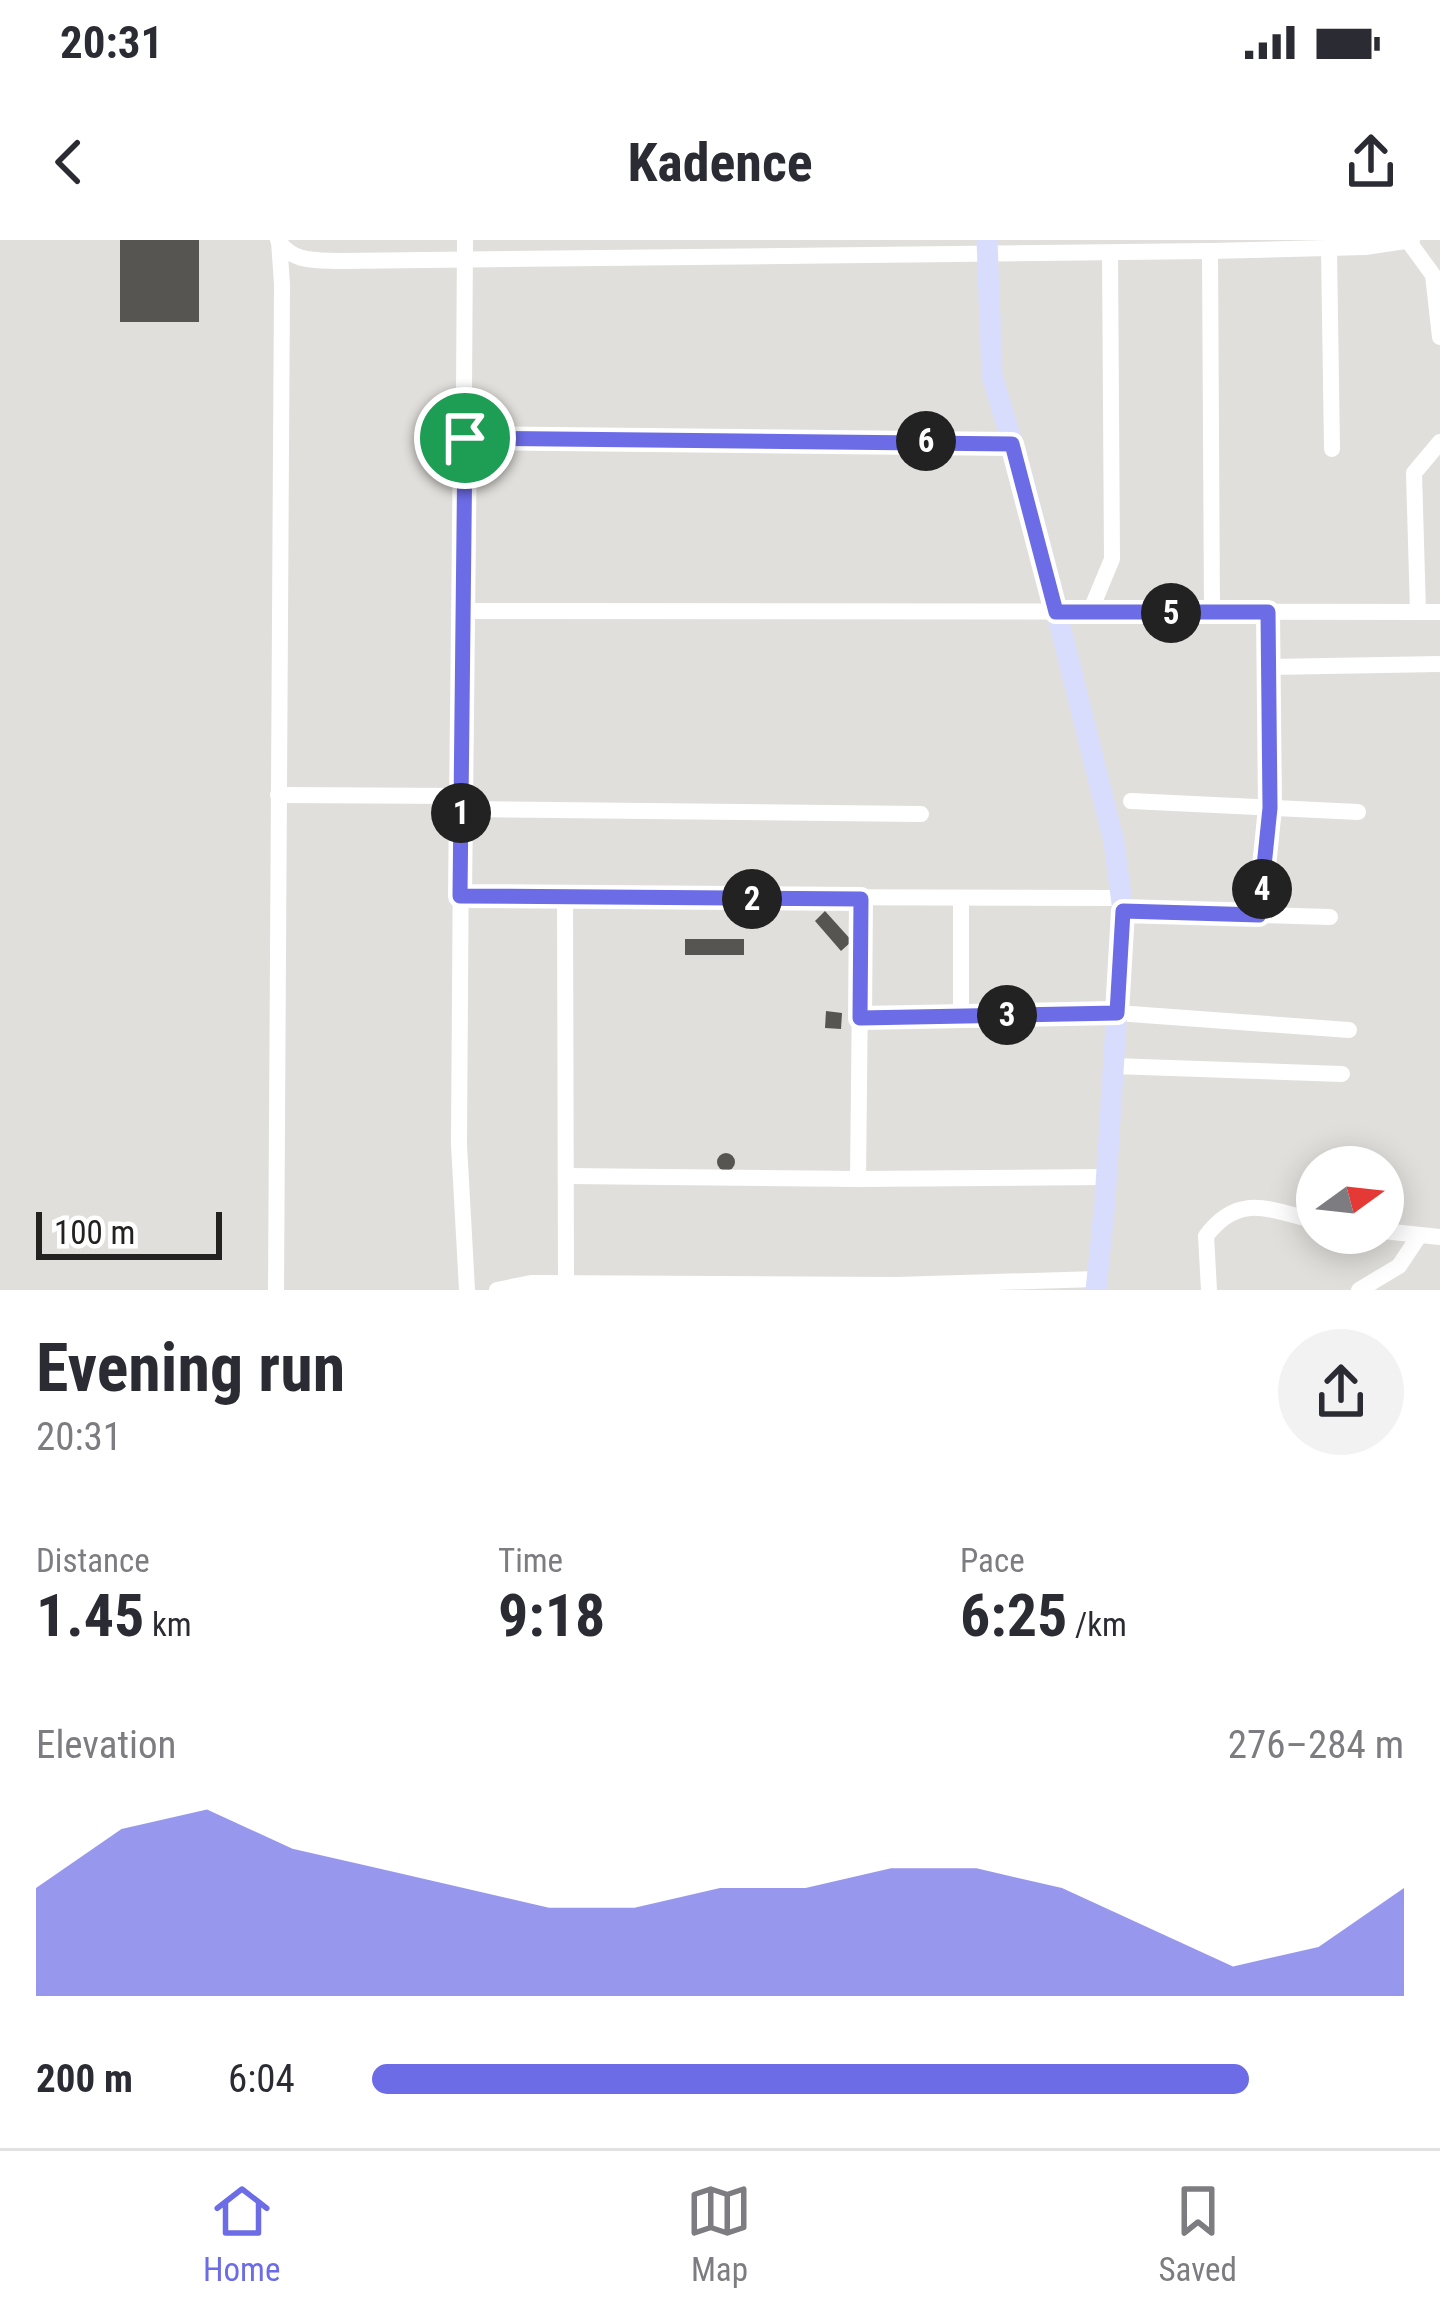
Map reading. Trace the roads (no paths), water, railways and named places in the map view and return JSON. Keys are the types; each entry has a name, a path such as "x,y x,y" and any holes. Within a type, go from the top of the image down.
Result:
{"main road":[{"path":"988,248 992,376 1114,842 1122,905 1107,1177 1096,1285"}],"street":[{"path":"279,240 283,248 304,260 465,250 988,248 1110,253 1153,246 1210,251 1410,241 1433,262 1440,337"},
{"path":"276,1290 283,284 279,240"},
{"path":"1329,248 1332,449"},
{"path":"465,250 459,1144 467,1290"},
{"path":"1210,251 1212,614"},
{"path":"1090,612 1112,559 1110,253"},
{"path":"465,438 1012,444"},
{"path":"1418,612 1414,473 1440,442"},
{"path":"464,611 1440,612"},
{"path":"1259,915 1270,808 1268,612"},
{"path":"1269,667 1440,664"},
{"path":"278,795 921,814"},
{"path":"1131,801 1358,812"},
{"path":"460,896 961,899 1330,917"},
{"path":"565,896 566,1282"},
{"path":"858,1179 861,899"},
{"path":"961,899 961,1016"},
{"path":"860,1018 1117,1013 1349,1030"},
{"path":"1113,1066 1342,1074"},
{"path":"566,1176 1107,1177"},
{"path":"1209,1290 1206,1236 1232,1210 1244,1207 1296,1217"},
{"path":"1404,1233 1440,1237"},
{"path":"1359,1290 1399,1266 1419,1235"},
{"path":"497,1290 518,1283 566,1282 1096,1285"}]}
